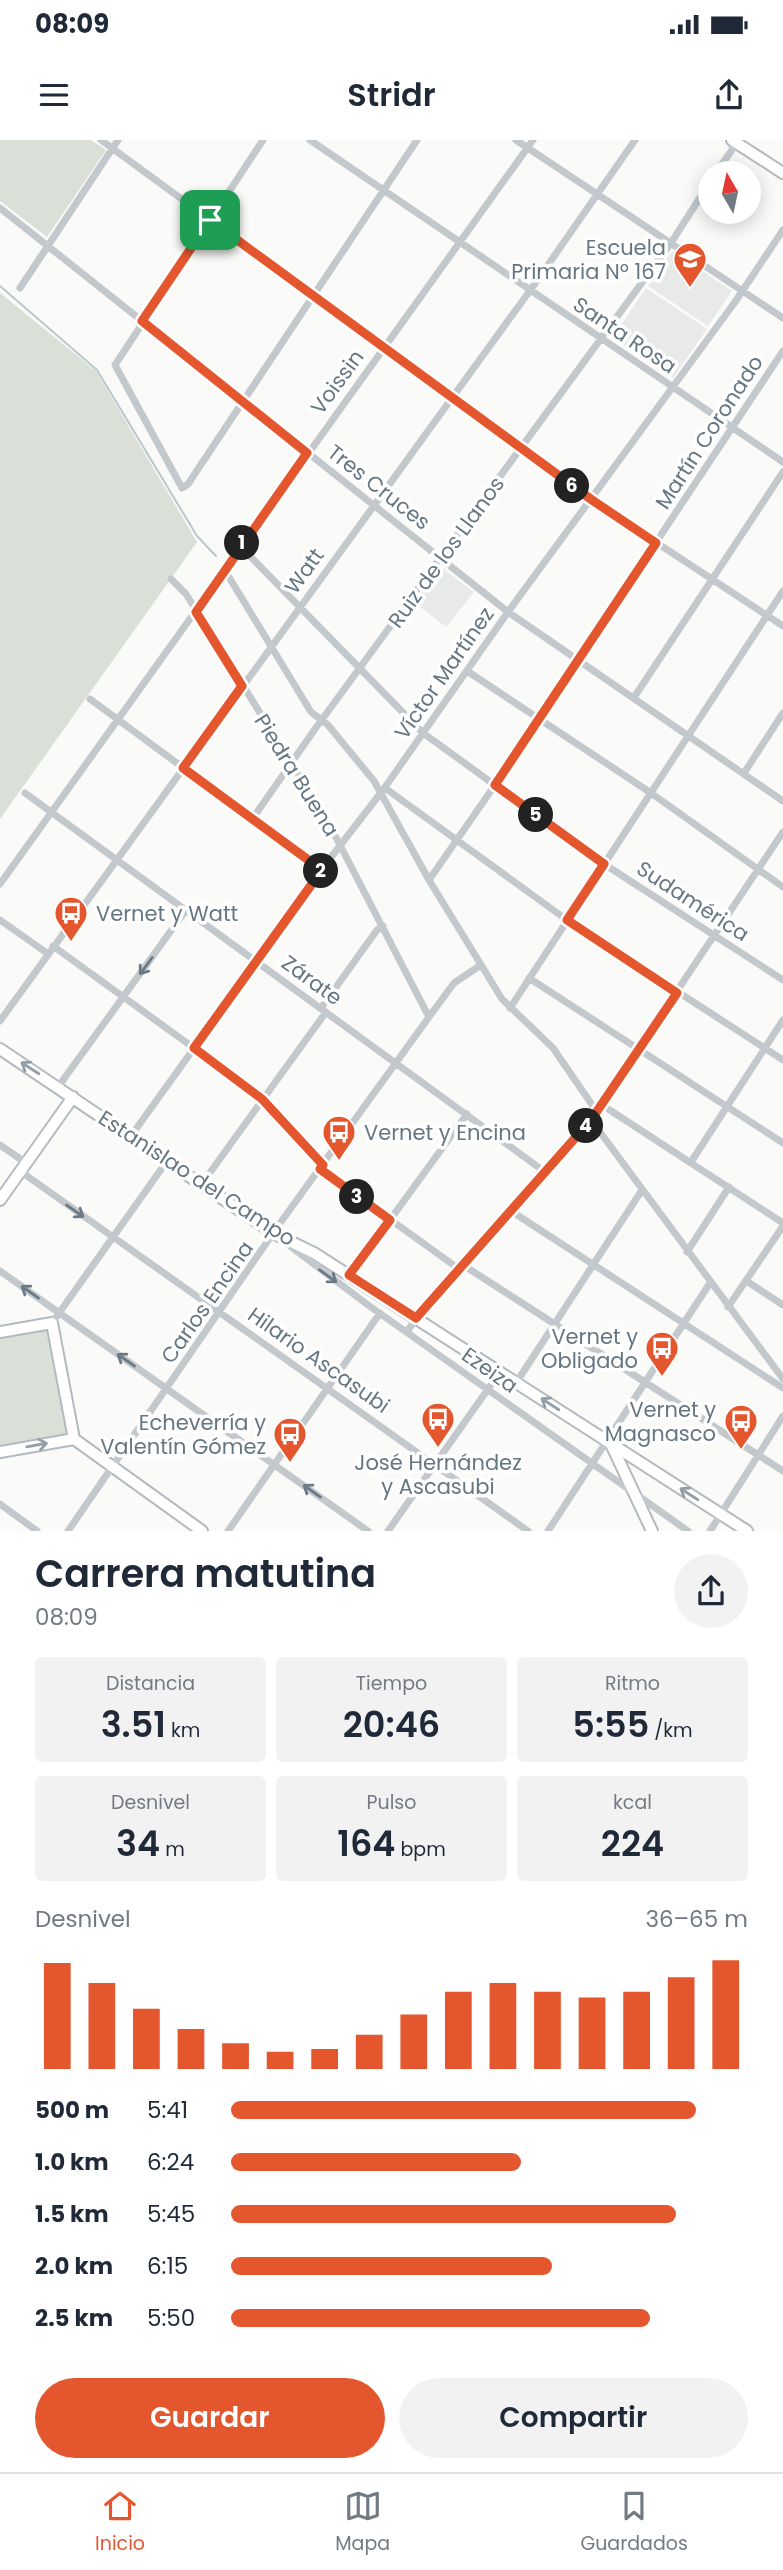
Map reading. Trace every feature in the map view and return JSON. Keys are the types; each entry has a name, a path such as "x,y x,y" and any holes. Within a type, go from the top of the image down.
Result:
{"street":[{"path":"101,140 592,500 783,626"},
{"path":"20,288 118,140"},
{"path":"263,140 116,361 115,369 182,488 188,484 244,402 417,140"},
{"name":"Santa Rosa","path":"310,140 783,462"},
{"path":"516,140 530,144 598,195 783,318"},
{"name":"Watt","path":"0,1021 598,195 635,140"},
{"path":"724,161 736,141 783,173"},
{"name":"Voissin","path":"0,884 530,144"},
{"name":"Ruiz de los Llanos","path":"253,818 321,720 671,243 698,201"},
{"name":"Tres Cruces","path":"0,208 509,612 635,696 783,801"},
{"name":"Víctor Martínez","path":"131,1136 743,291 783,230"},
{"name":"Martín Coronado","path":"429,880 539,720 783,351"},
{"path":"635,696 783,472"},
{"name":"Sudamérica","path":"240,547 423,733 604,864 783,980"},
{"path":"224,569 311,712 383,791 429,880 510,1008 553,1048 587,1096 599,1108 691,1162 783,1225 748,1282 728,1307"},
{"name":"Piedra Buena","path":"171,579 182,588 340,845 429,1017"},
{"path":"510,1008 783,591"},
{"path":"467,671 651,793 783,887"},
{"path":"90,699 322,870"},
{"path":"744,773 783,713"},
{"path":"383,791 457,840 567,920 783,1060"},
{"name":"Zárate","path":"25,793 545,1171"},
{"path":"408,1332 416,1318 591,1120 783,832"},
{"path":"58,1087 186,910"},
{"path":"0,920 47,953"},
{"path":"201,1185 377,930 383,926"},
{"path":"53,946 262,1099 322,1167 390,1220 783,1471"},
{"name":"Carlos Encina","path":"68,1531 454,982 481,965"},
{"path":"529,978 783,1143"},
{"path":"691,1162 783,1020"},
{"name":"Estanislao del Campo","path":"1,1050 275,1234 349,1275 747,1531"},
{"path":"0,1199 73,1097"},
{"path":"349,1275 467,1114"},
{"path":"591,1120 783,1379"},
{"name":"Hilario Ascasubi","path":"0,1144 23,1167 113,1237 528,1531"},
{"path":"0,1332 52,1323 167,1160"},
{"path":"687,1252 729,1187"},
{"path":"516,1382 642,1190"},
{"path":"511,1211 783,1388"},
{"name":"Ezeiza","path":"275,1234 380,1313 688,1531"},
{"path":"0,1271 368,1531"},
{"path":"748,1282 783,1305"},
{"path":"548,1531 609,1443 710,1283"},
{"path":"228,1531 380,1313"},
{"path":"52,1323 74,1439 202,1531"},
{"path":"387,1531 500,1373"},
{"path":"710,1531 783,1416"},
{"path":"0,1452 74,1439"},
{"path":"609,1443 652,1531"},
{"path":"0,1504 37,1531"}],"shaded area":[{"path":"0,140 91,140 106,150 47,237 0,201"},
{"name":"Escuela Primaria Nº 167","path":"672,251 732,291 708,326 648,286"},
{"path":"646,288 707,329 673,378 613,337"},
{"path":"0,293 96,371 197,542 0,819"},
{"path":"441,567 474,592 446,627 414,602"},
{"path":"49,1325 68,1436 0,1446 0,1334"}],"waterway":[{"path":"0,286 97,370 197,536 216,556"}],"place":[{"name":"Escuela Primaria Nº 167","path":"690,289"},
{"name":"Vernet y Watt","path":"71,943"},
{"name":"Vernet y Encina","path":"339,1162"},
{"name":"Vernet y Obligado","path":"662,1378"},
{"name":"José Hernández y Ascasubi","path":"438,1449"},
{"name":"Vernet y Magnasco","path":"741,1451"},
{"name":"Echeverría y Valentín Gómez","path":"290,1464"}],"route":[{"path":"210,220 592,500 656,543 495,785 604,864 567,920 677,993 591,1120 416,1318 349,1275 390,1220 320,1169 323,1165 262,1099 194,1048 322,870 183,768 242,686 196,612 231,558 307,453 142,321 210,220"}]}
